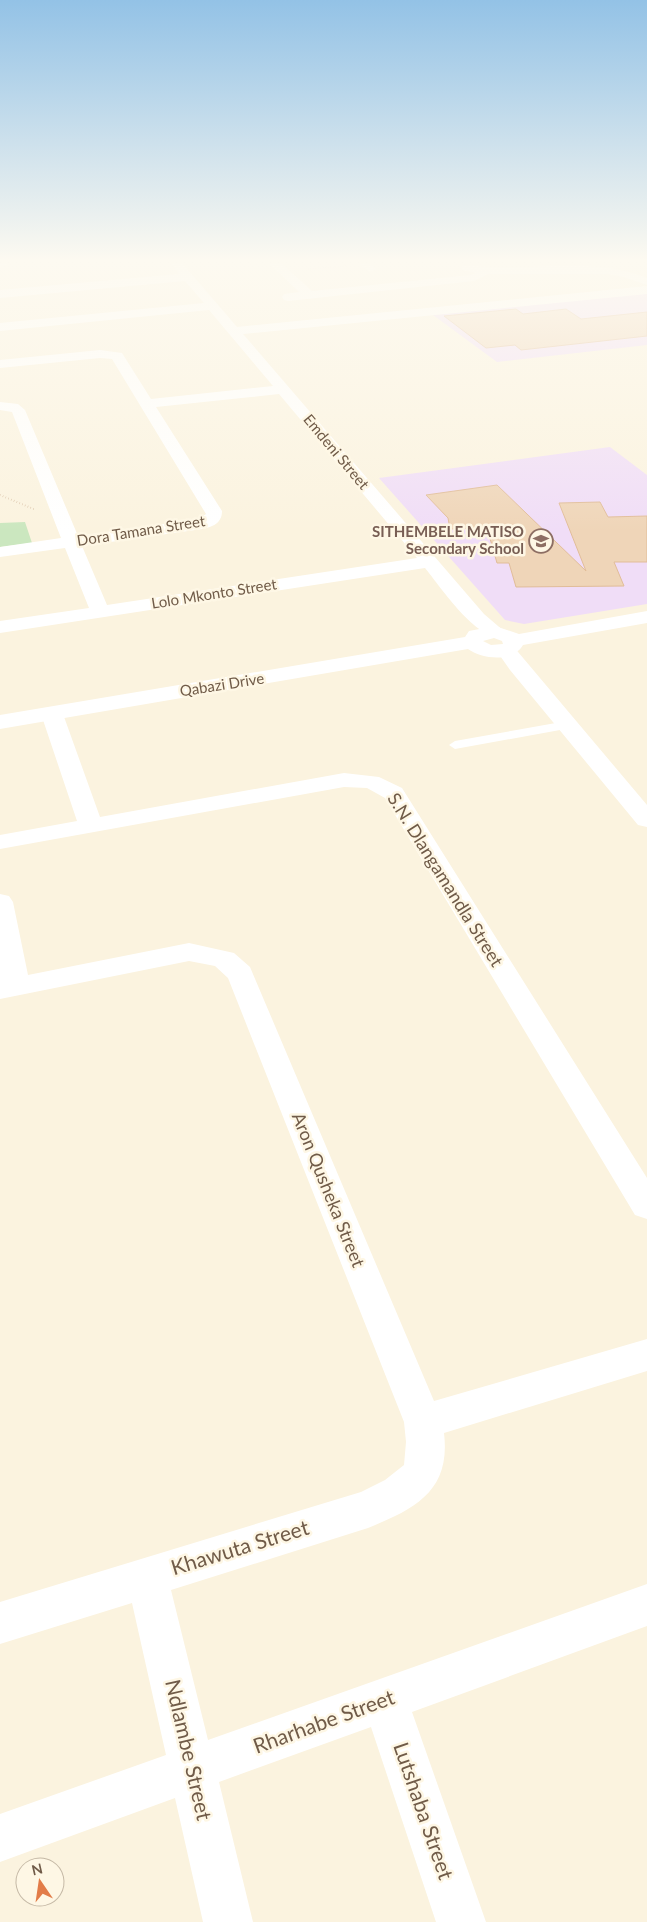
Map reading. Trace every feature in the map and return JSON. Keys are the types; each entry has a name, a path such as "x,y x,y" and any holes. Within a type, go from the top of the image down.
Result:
{"street":[{"name":"Emdeni Street","path":"252,353 494,642 567,725 639,799 647,820"},
{"name":"Dora Tamana Street","path":"0,364 112,354 121,360 214,511 212,520 202,524 0,552"},
{"path":"148,404 283,389"},
{"path":"0,406 13,407 18,410 100,612"},
{"name":"Lolo Mkonto Street","path":"0,627 429,562"},
{"name":"Qabazi Drive","path":"0,722 445,648 540,635 647,617"},
{"path":"52,714 91,825"},
{"name":"S.N. Dlangamandla Street","path":"0,842 344,780 373,781 383,785 394,793 647,1206"},
{"path":"0,902 8,988"},
{"name":"Aron Qusheka Street","path":"8,988 189,952 224,959 240,974 423,1422"},
{"path":"423,1422 647,1355"},
{"name":"Khawuta Street","path":"0,1623 368,1509 405,1490 423,1473 428,1452 423,1422"},
{"name":"Ndlambe Street","path":"147,1577 228,1922"},
{"name":"Rharhabe Street","path":"0,1838 647,1605"},
{"name":"Lutshaba Street","path":"385,1700 461,1922"}],"lane":[{"path":"455,745 567,725"}],"path":[{"path":"0,495 38,511"}],"shaded area":[{"path":"484,353 579,353 497,362"},
{"name":"SITHEMBELE MATISO Secondary School","path":"610,447 647,475 647,604 524,624 505,620 379,478"}],"green space":[{"path":"25,522 32,543 0,547 0,523"}],"building":[{"path":"497,485 586,571 559,503 600,502 608,517 647,516 647,562 614,562 624,586 516,587 509,563 497,563 487,528 450,529 448,518 426,495"}],"place":[{"name":"SITHEMBELE MATISO Secondary School","path":"541,541"}]}
